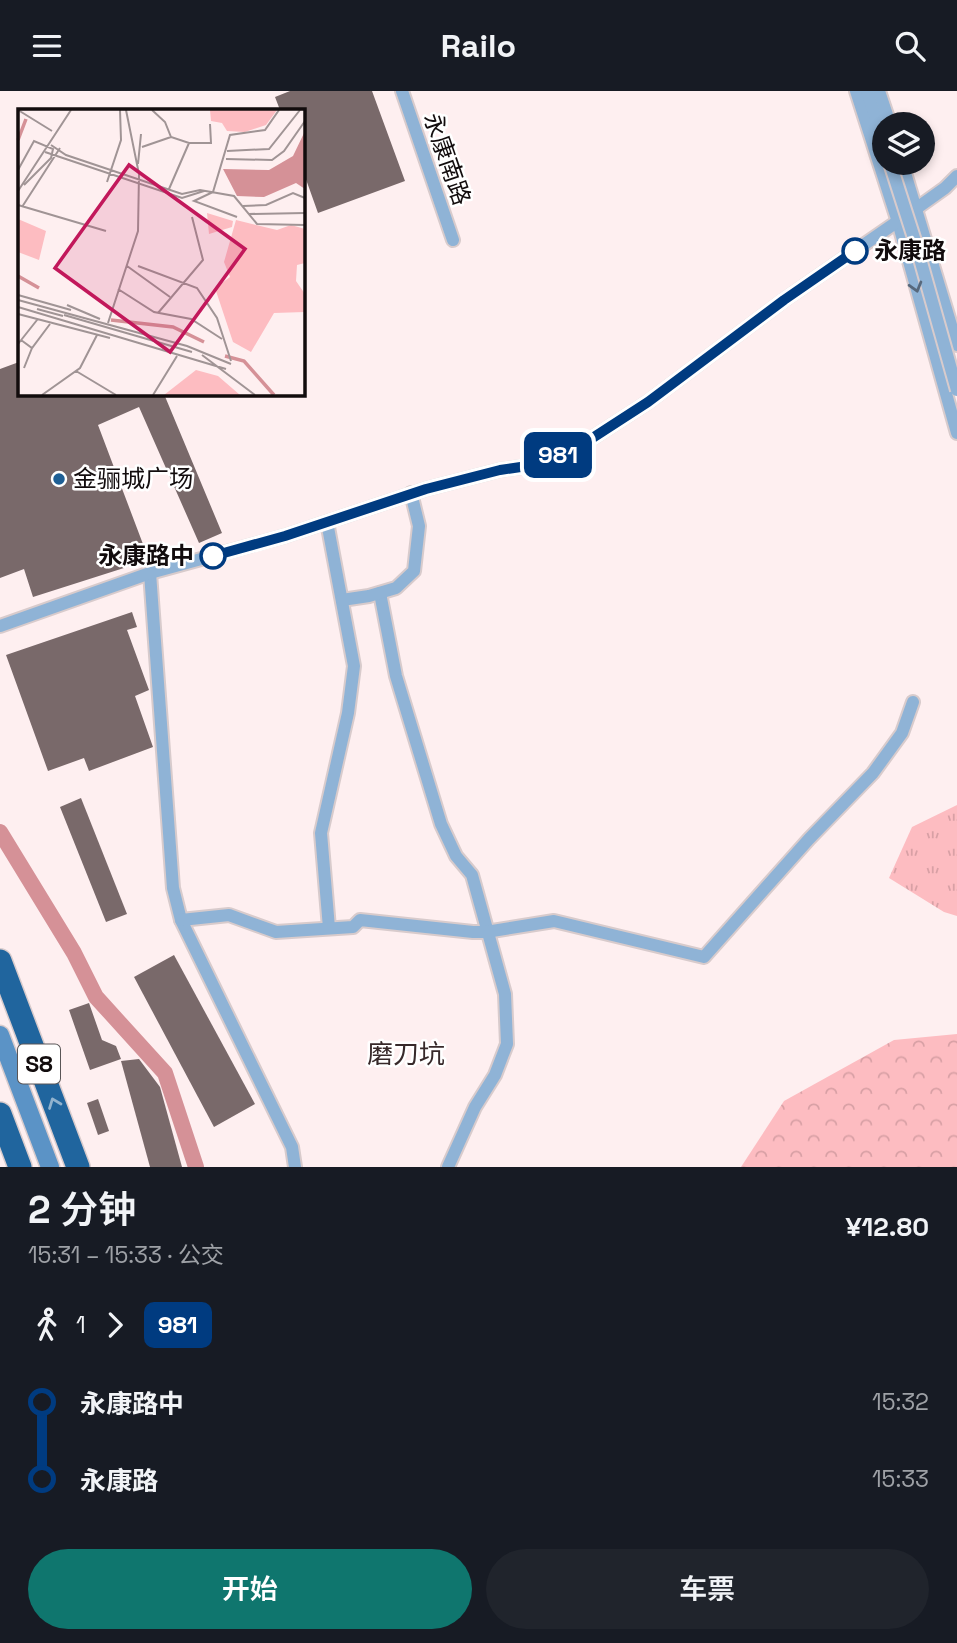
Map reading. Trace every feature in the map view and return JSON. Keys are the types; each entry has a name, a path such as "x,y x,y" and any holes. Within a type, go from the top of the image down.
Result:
{"highway":[{"name":"S8","path":"0,961 78,1167"},
{"name":"S8","path":"0,1114 20,1167"}],"main road":[{"path":"0,1035 50,1167"},
{"path":"0,1131 20,1167"}],"street":[{"name":"永康南路","path":"402,91 453,240"},
{"path":"856,91 898,222 957,433"},
{"path":"867,91 874,112"},
{"path":"879,91 886,112"},
{"path":"894,175 957,390"},
{"path":"906,175 957,345"},
{"path":"0,626 150,573 285,536 411,493 500,470 541,464 594,437 648,402 784,300 945,188 957,176"},
{"path":"342,600 396,588 414,571 419,526 411,493"},
{"path":"327,522 354,666 348,713 321,834 329,928"},
{"path":"150,573 173,888 181,920 292,1147 295,1167"},
{"path":"380,593 396,676 441,824 456,856 472,875 505,994 506,1044 495,1075 475,1107 448,1167"},
{"path":"181,920 229,915 276,932 353,927 360,920 486,932 554,921 704,957 809,839 873,773 902,733 913,702"}],"green space":[{"path":"957,805 957,916 944,912 889,878 912,827"},
{"path":"957,1034 957,1167 741,1167 784,1101 894,1040"}],"building":[{"path":"290,91 372,91 405,181 318,213 304,174 304,109 280,109 275,97"},
{"name":"金骊城广场","path":"18,362 18,395 164,395 222,533 199,543 139,407 98,425 149,560 33,597 24,569 0,578 0,369"},
{"path":"132,612 137,627 127,630 149,690 135,696 153,747 89,771 84,758 48,771 6,655"},
{"path":"81,798 127,914 106,922 60,807"},
{"path":"174,955 255,1104 214,1127 134,977"},
{"path":"89,1003 102,1040 116,1046 121,1059 90,1070 69,1010"},
{"path":"139,1059 160,1087 182,1167 150,1167 121,1061"},
{"path":"98,1099 109,1131 98,1135 87,1103"}],"waterway":[{"path":"0,832 74,953 96,997 165,1073 196,1167"}],"bus line":[{"name":"981","path":"213,556 285,536 426,489 500,470 541,464 594,437 648,402 784,300 855,251"}],"place":[{"name":"永康路","path":"855,251"},
{"name":"金骊城广场","path":"59,479"},
{"name":"永康路中","path":"213,556"}],"district":[{"name":"磨刀坑","path":"406,1054"}]}
